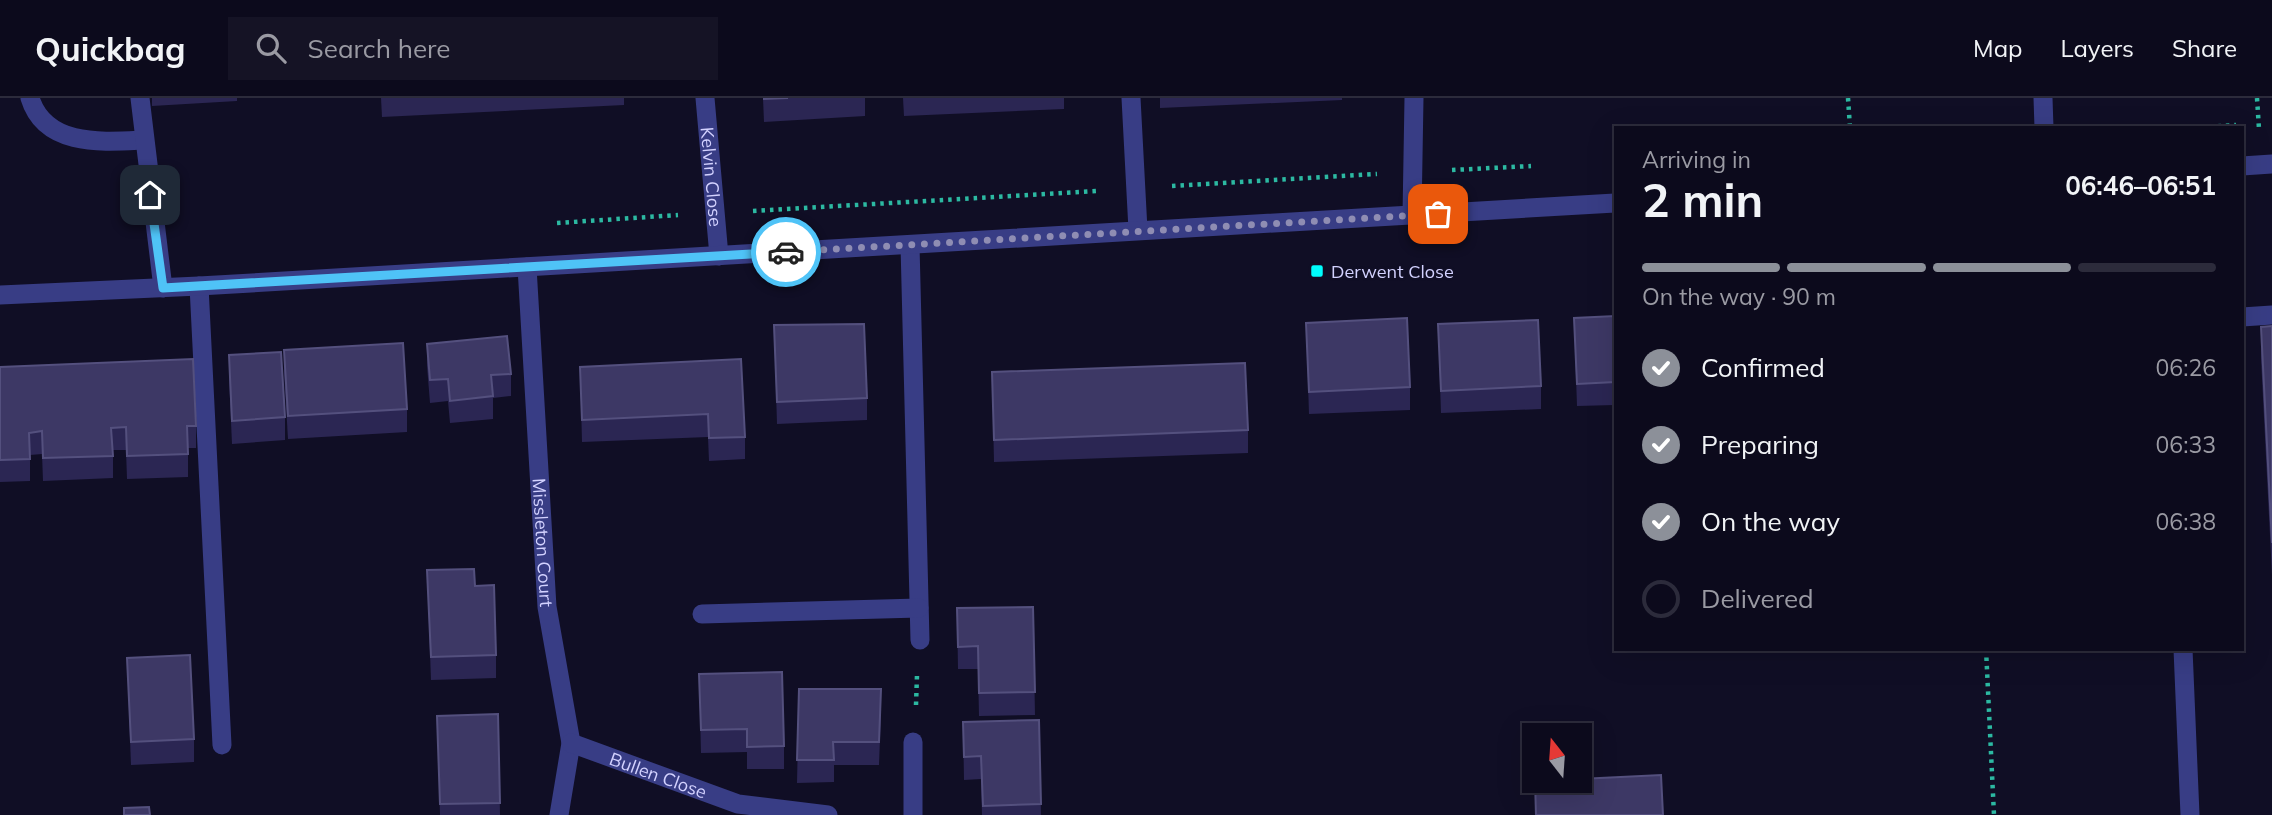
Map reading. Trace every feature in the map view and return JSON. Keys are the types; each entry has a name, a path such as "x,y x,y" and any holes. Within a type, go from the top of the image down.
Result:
{"street":[{"path":"30,98 34,113 60,135 93,142 144,140"},
{"path":"140,98 163,288"},
{"name":"Kelvin Close","path":"705,98 719,256"},
{"path":"1131,98 1138,230"},
{"path":"1412,216 1414,98"},
{"path":"2043,98 2044,126"},
{"path":"2244,166 2272,164"},
{"path":"0,295 199,286 1614,203"},
{"path":"910,245 920,640"},
{"name":"Missleton Court","path":"527,267 547,607 572,743 559,815"},
{"path":"199,286 222,745"},
{"path":"2244,317 2272,315"},
{"path":"702,614 919,608"},
{"path":"2183,651 2190,815"},
{"path":"913,742 913,815"},
{"name":"Bullen Close","path":"572,743 738,804 828,815"}],"path":[{"path":"1848,98 1850,126"},
{"path":"2224,126 2272,123"},
{"path":"913,742 920,640"},
{"path":"1986,651 1994,815"}],"building":[{"path":"1614,316 1614,382 1577,384 1574,318"},
{"path":"1407,318 1410,387 1309,392 1306,323"},
{"path":"1538,320 1541,386 1441,391 1438,324"},
{"path":"864,324 867,398 777,402 774,325"},
{"path":"2272,326 2272,543 2261,327"},
{"path":"507,336 511,374 491,375 493,396 450,401 448,379 430,380 427,344"},
{"path":"403,343 407,409 288,416 284,350"},
{"path":"281,352 285,417 232,421 229,355"},
{"path":"193,359 196,426 187,426 188,454 127,456 126,427 111,428 113,456 43,458 42,431 29,433 30,459 0,460 0,367"},
{"path":"741,359 745,437 709,438 708,414 582,420 580,367"},
{"path":"1245,363 1248,430 994,440 992,372"},
{"path":"474,569 475,586 494,585 496,655 431,657 427,570"},
{"path":"1033,607 1035,692 979,693 978,646 958,647 957,608"},
{"path":"190,655 194,739 131,742 127,658"},
{"path":"782,672 784,746 747,747 747,729 701,730 699,674"},
{"path":"799,689 881,689 879,742 833,742 834,760 797,760"},
{"path":"498,714 500,803 440,804 437,716"},
{"path":"1039,720 1041,804 983,806 981,756 964,757 963,722"},
{"path":"1661,775 1663,815 1536,815 1535,793 1592,793 1592,778"},
{"path":"149,807 150,815 124,815 124,808"}],"way so far":[{"path":"786,252 1438,214"}],"place":[{"name":"Derwent Close","path":"1317,271"}],"route":[{"path":"150,195 163,288 786,252"}]}
